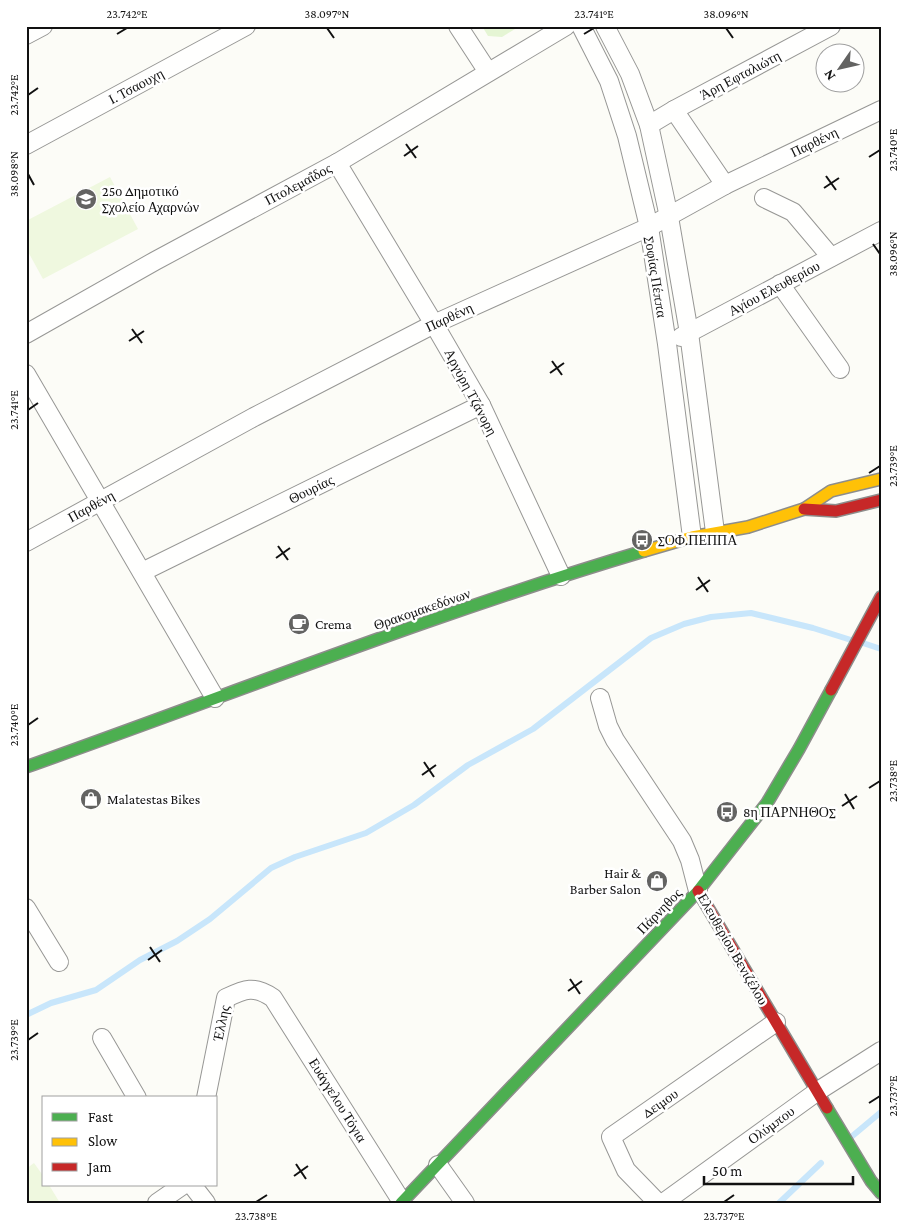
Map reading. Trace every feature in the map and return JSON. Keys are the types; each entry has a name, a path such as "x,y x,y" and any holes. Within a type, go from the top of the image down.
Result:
{"main road":[{"name":"Θρακομακεδόνων","path":"26,767 561,576 692,537 748,526 804,509 831,491 881,479"},
{"name":"Θρακομακεδόνων","path":"804,509 836,511 881,500"},
{"name":"Πάρνηθος","path":"401,1202 698,891 767,803 799,749 881,597"},
{"name":"Ελευθερίου Βενιζέλου","path":"698,891 871,1181 879,1187"}],"street":[{"path":"26,36 44,26"},
{"name":"Ι. Τσαουχη","path":"26,145 246,26"},
{"path":"458,26 488,72"},
{"name":"Πτολεμαΐδος","path":"26,334 155,261 337,163 566,26"},
{"name":"Σοφίας Πέππα","path":"582,26 609,82 627,136 649,227 667,344 692,537"},
{"name":"Σοφίας Πέππα","path":"605,26 630,74 649,125 669,217 689,333 715,532"},
{"name":"Άρη Εφταλιώτη","path":"649,125 831,26"},
{"path":"674,110 726,185"},
{"name":"Παρθένη","path":"26,542 254,418 434,324 649,227 726,185 881,110"},
{"name":"Αργύρη Τζάνορη","path":"337,163 481,405 561,576"},
{"path":"764,198 793,212 831,257"},
{"name":"Αγίου Ελευθερίου","path":"667,344 881,231"},
{"path":"780,284 840,369"},
{"path":"26,374 215,698"},
{"name":"Θουρίας","path":"142,572 481,405"},
{"name":"Ελευθερίου Βενιζέλου","path":"600,698 608,726 615,740 682,841 690,860 698,891"},
{"path":"26,908 59,962"},
{"name":"Έλλης","path":"206,1096 226,998 243,990 262,990 273,998"},
{"name":"Ευάγγελου Τόγια","path":"273,998 401,1202"},
{"name":"Δειμου","path":"658,1203 626,1170 611,1137 776,1022"},
{"path":"102,1038 136,1096"},
{"name":"Ολύμπου","path":"663,1203 818,1091 881,1052"},
{"path":"438,1165 465,1203"},
{"path":"157,1203 182,1186"},
{"path":"193,1186 206,1203"}],"green space":[{"path":"482,26 520,26 502,37 488,36"},
{"path":"110,177 138,229 43,279 26,248 26,221"},
{"path":"34,1163 42,1174 42,1186 50,1186 60,1203 26,1203 26,1169"}],"waterway":[{"path":"26,1015 51,1003 96,990 140,960 177,941 210,919 271,868 295,857 366,833 414,805 468,765 533,729 651,638 684,624 711,617 751,613 813,628 851,640"},
{"path":"863,643 881,649"},
{"path":"850,1138 881,1112"},
{"path":"779,1203 821,1163"}],"traffic: fast":[{"path":"26,767 411,627 644,551"},
{"path":"401,1203 698,891 767,803 831,690"},
{"path":"827,1108 871,1181 881,1193"}],"traffic: slow":[{"path":"644,551 692,537 748,527 804,509 831,491 881,479"}],"traffic: jam":[{"path":"804,509 836,511 881,500"},
{"path":"831,690 881,597"},
{"path":"698,891 827,1108"}],"place":[{"name":"25ο Δημοτικό Σχολείο Αχαρνών","path":"86,199"},
{"name":"ΣΟΦ.ΠΕΠΠΑ","path":"642,540"},
{"name":"Crema","path":"299,624"},
{"name":"Malatestas Bikes","path":"91,799"},
{"name":"8η ΠΑΡΝΗΘΟΣ","path":"727,812"},
{"name":"Hair & Barber Salon","path":"657,881"}]}
